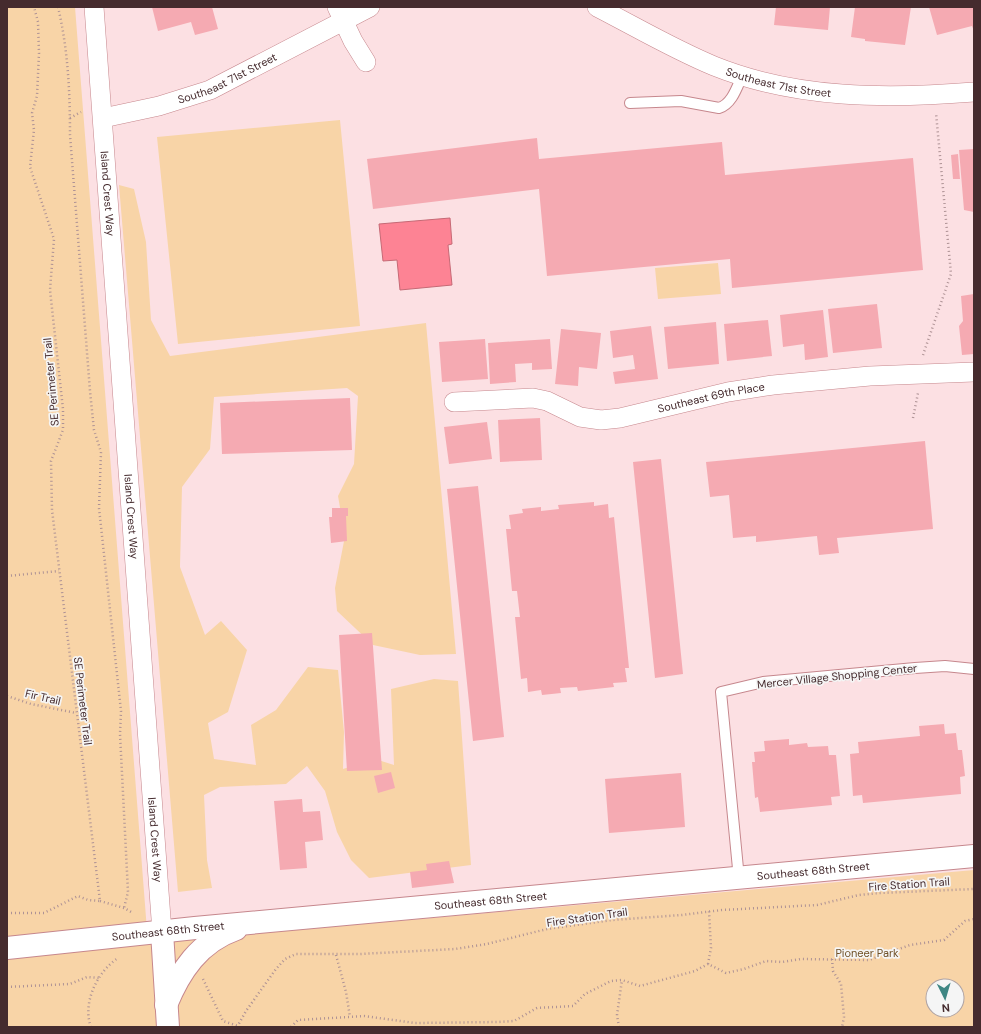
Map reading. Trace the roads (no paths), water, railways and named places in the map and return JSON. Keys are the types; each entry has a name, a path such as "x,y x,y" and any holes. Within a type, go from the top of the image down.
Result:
{"street":[{"name":"Island Crest Way","path":"94,7 104,118 168,1027"},
{"name":"Southeast 71st Street","path":"104,118 159,106 210,90 340,14 370,7"},
{"name":"Southeast 71st Street","path":"597,7 683,52 742,76 836,94 891,97 974,92"},
{"path":"340,14 366,62"},
{"name":"Southeast 69th Place","path":"454,402 533,398 547,401 580,417 601,420 620,418 728,392 766,386 870,376 974,372"},
{"name":"Southeast 68th Street","path":"7,948 262,922 739,879 974,856"},
{"path":"166,1005 183,970 209,942 225,933 243,926 262,922"}],"lane":[{"path":"630,103 681,101 719,108 725,106 742,76"},
{"name":"Mercer Village Shopping Center","path":"739,879 721,692 763,682 900,669 945,666 974,669"}],"park label":[{"name":"Pioneer Park","path":"867,953"}]}
